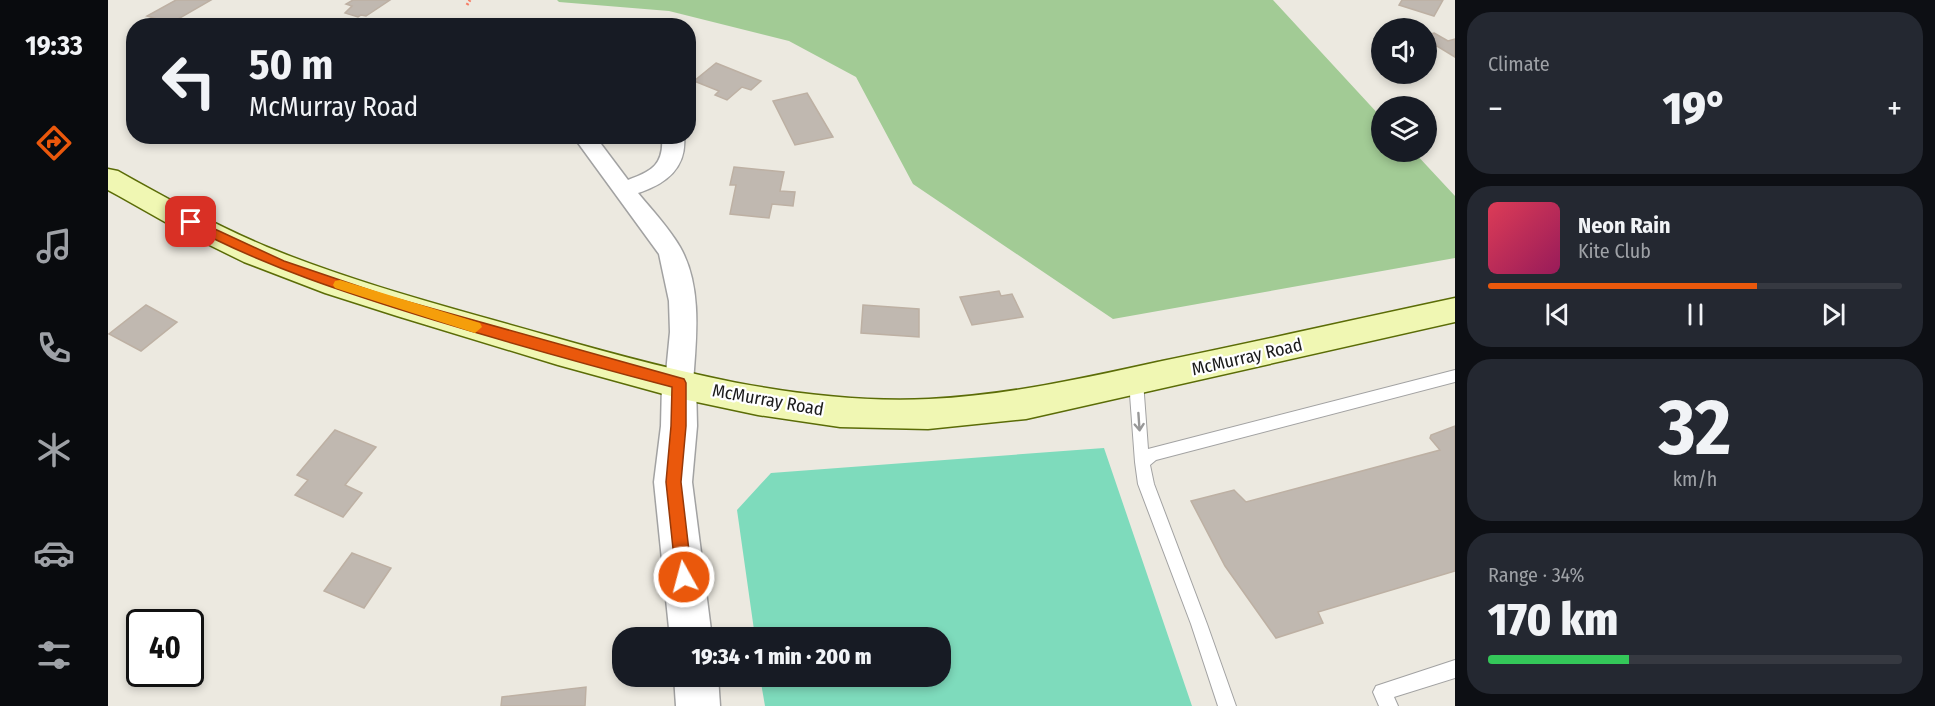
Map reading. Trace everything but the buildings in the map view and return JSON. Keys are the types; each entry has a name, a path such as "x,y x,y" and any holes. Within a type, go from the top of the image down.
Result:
{"main road":[{"name":"McMurray Road","path":"108,178 231,244 280,265 449,320 679,383 813,408 893,414 983,410 1019,405 1455,310"}],"street":[{"path":"589,144 670,251 684,298 684,331 673,482 690,627"},
{"path":"623,189 643,184 660,174 671,162 674,144"},
{"path":"697,687 698,706"}],"lane":[{"path":"1142,462 1152,454 1455,376"},
{"path":"1136,381 1142,462 1146,484 1196,614 1227,706"},
{"path":"1389,706 1382,692 1455,669"}],"path":[{"path":"466,5 470,0"}],"green space":[{"path":"557,0 1273,0 1371,106 1371,162 1423,162 1455,196 1455,258 1113,319 913,184 856,77 789,41 669,11"},
{"path":"1104,448 1192,706 765,706 762,687 951,687 951,627 754,627 737,510 771,473"}],"slow traffic":[{"path":"340,285 475,327"}],"route":[{"path":"191,222 231,244 280,265 386,300 528,343 679,383 673,482 684,577"}]}
